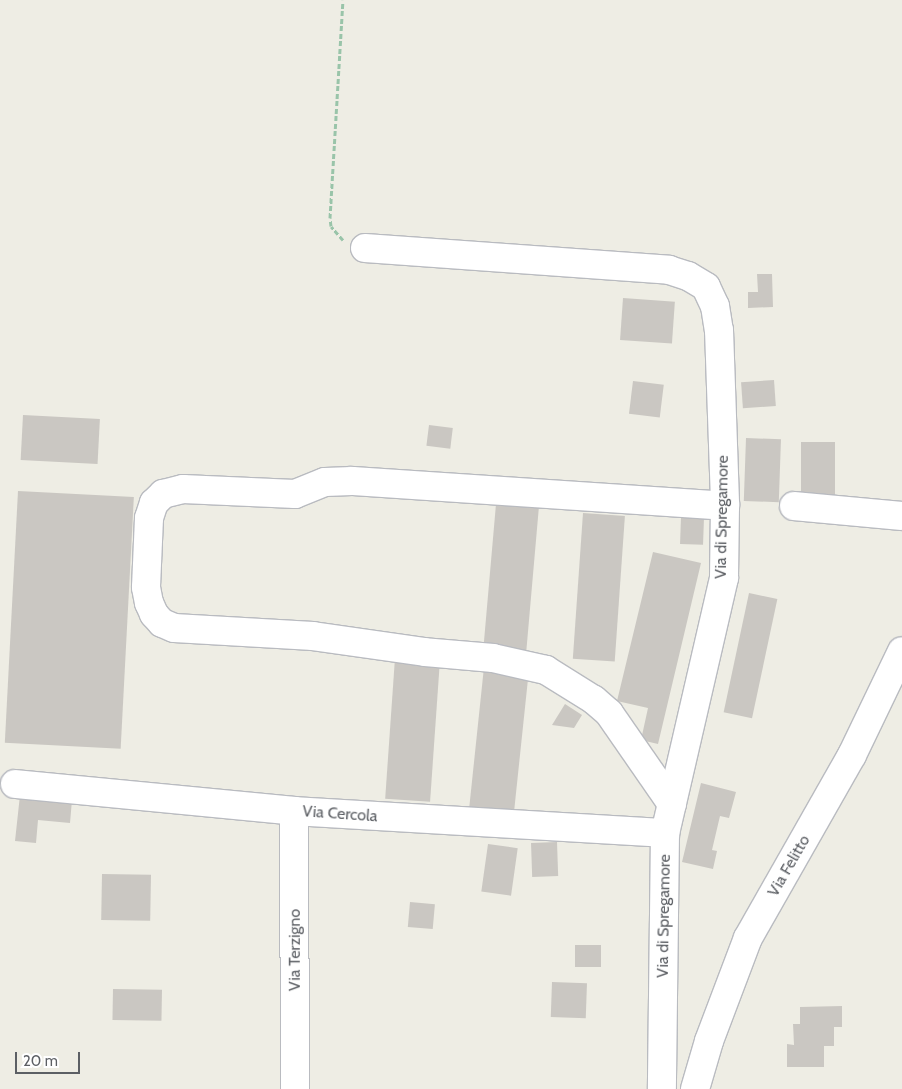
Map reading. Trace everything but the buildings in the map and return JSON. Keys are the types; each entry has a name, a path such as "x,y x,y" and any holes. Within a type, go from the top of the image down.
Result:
{"street":[{"name":"Via di Spregamore","path":"365,248 669,270 688,276 706,287 715,306 719,330 725,506 724,578 665,833 662,1089"},
{"path":"672,804 609,713 594,700 546,670 493,658 425,652 313,636 174,628 162,623 154,614 149,604 146,587 149,518 154,503 163,494 183,489 294,494 326,482 352,480 725,506"},
{"path":"794,506 902,516"},
{"name":"Via Felitto","path":"695,1089 710,1041 748,938 852,755 902,651"},
{"name":"Via Cercola","path":"15,784 294,811 665,833"},
{"name":"Via Terzigno","path":"294,811 295,1089"}],"path":[{"path":"343,0 330,218 331,226 342,239 365,248"}]}
